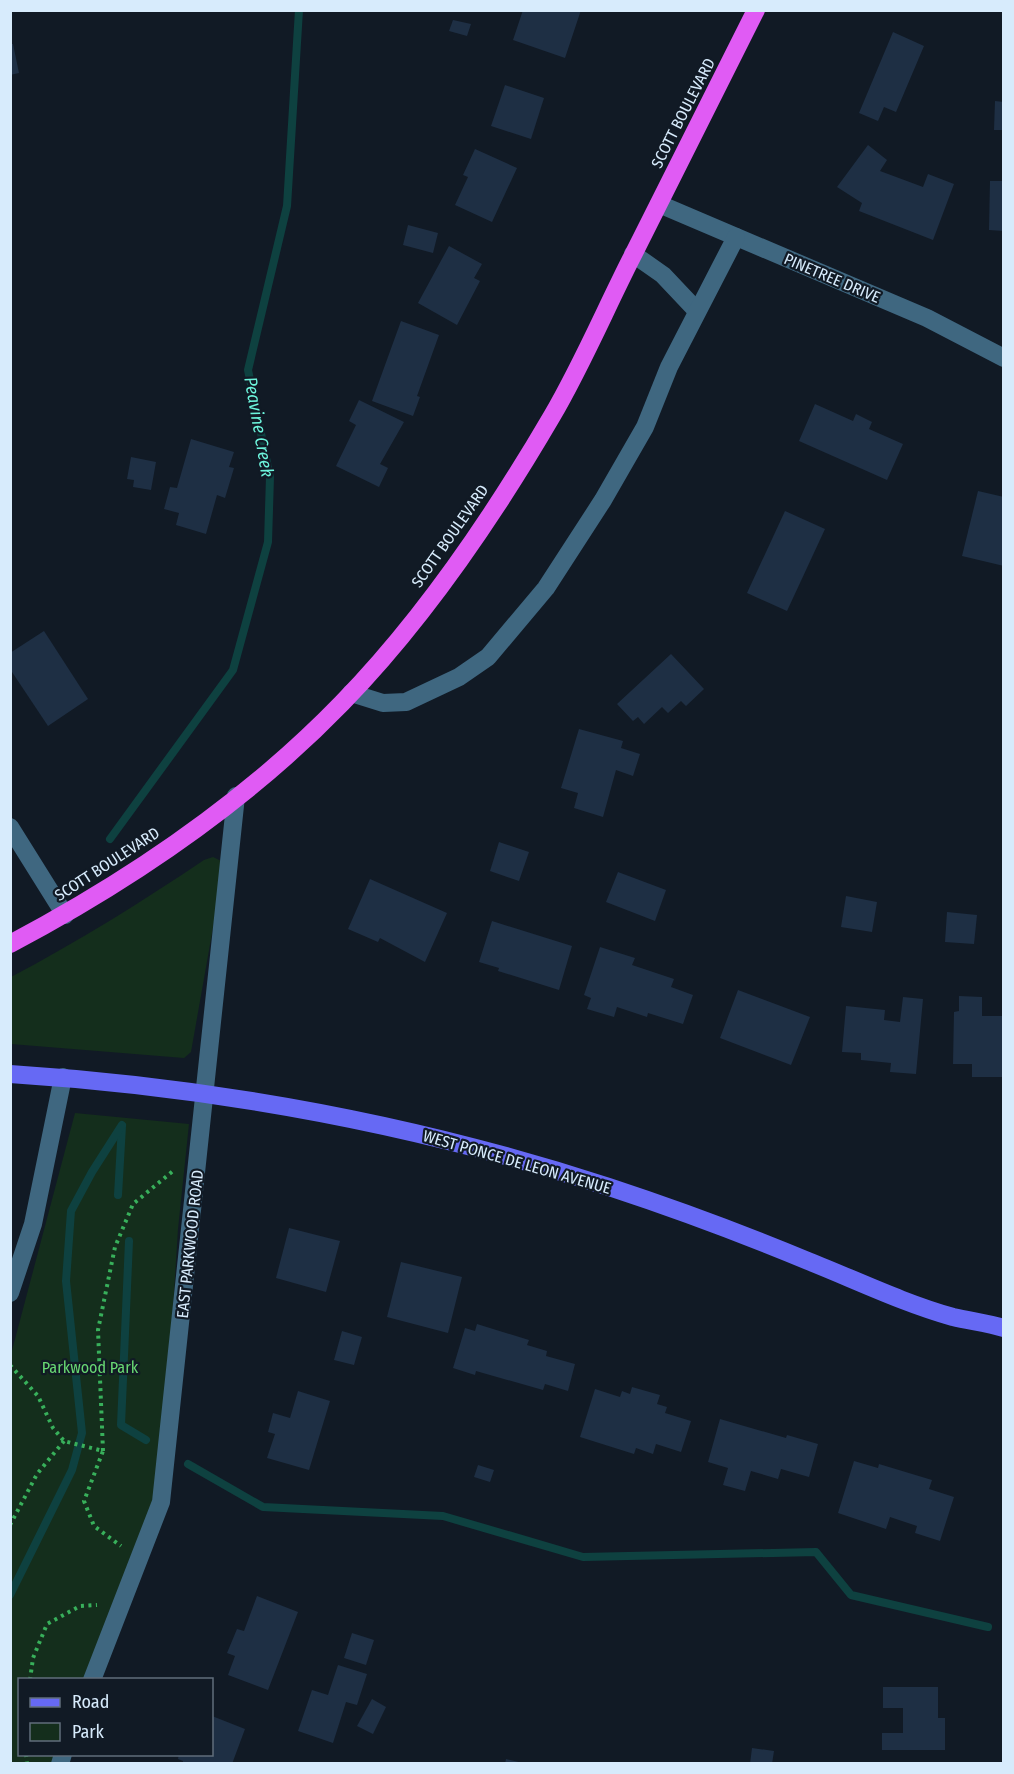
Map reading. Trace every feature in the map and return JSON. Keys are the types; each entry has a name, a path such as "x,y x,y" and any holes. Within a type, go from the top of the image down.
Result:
{"highway":[{"name":"SCOTT BOULEVARD","path":"10,944 65,915 193,831 301,743 351,693 440,586 512,481 553,414 756,10"}],"main road":[{"name":"WEST PONCE DE LEON AVENUE","path":"10,1074 63,1077 207,1094 312,1112 445,1140 558,1172 710,1222 908,1301 954,1317 1004,1328"}],"street":[{"name":"PINETREE DRIVE","path":"659,204 927,318 1004,358"},
{"path":"351,693 383,703 406,702 459,677 488,657 546,588 603,500 645,427 669,367 736,237"},
{"path":"633,254 663,275 697,311"},
{"name":"EAST PARKWOOD ROAD","path":"93,1678 142,1557 161,1502 207,1094 236,796"},
{"path":"10,827 65,915"},
{"path":"10,1293 33,1224 63,1077"}],"path":[{"path":"142,1557 117,1545 94,1526 84,1501 103,1451 98,1330 115,1247 134,1204 165,1175 200,1155"},
{"path":"10,1365 38,1396 53,1428 64,1441 103,1451"},
{"path":"10,1525 37,1474 64,1441"},
{"path":"30,1678 33,1658 47,1624 80,1606 101,1605"}],"green space":[{"path":"213,857 221,861 223,871 191,1052 184,1058 11,1044 11,977 133,906 204,860"},
{"name":"Parkwood Park","path":"75,1113 189,1124 178,1229 161,1502 92,1678 18,1678 18,1756 63,1756 60,1763 11,1763 10,1358"}],"building":[{"path":"523,10 581,10 565,58 513,40"},
{"path":"453,20 471,24 467,36 449,31"},
{"path":"893,32 924,46 896,112 884,107 878,121 859,113"},
{"path":"10,44 13,44 19,73 10,75"},
{"path":"505,85 544,98 531,139 491,126"},
{"path":"995,101 1004,102 1004,130 994,130"},
{"path":"868,145 887,160 880,171 923,187 928,174 954,184 933,240 859,211 862,203 837,187"},
{"path":"475,149 517,168 492,222 455,205 468,177 463,175"},
{"path":"990,181 1004,181 1004,231 989,230"},
{"path":"408,225 438,233 433,253 403,245"},
{"path":"449,246 482,264 474,278 480,281 457,325 418,303"},
{"path":"401,321 439,335 417,396 420,397 413,416 372,401"},
{"path":"359,400 404,422 380,464 388,468 379,487 336,466 356,425 349,421"},
{"path":"815,404 853,421 856,414 872,422 869,429 903,444 887,480 799,441"},
{"path":"191,439 234,452 229,467 234,468 225,498 217,495 206,534 176,525 179,513 164,509 170,487 177,488"},
{"path":"131,457 156,462 151,490 133,487 134,480 127,479"},
{"path":"978,491 1004,497 1004,566 962,556"},
{"path":"785,511 825,529 787,611 747,593"},
{"path":"44,631 88,699 48,726 10,669 10,653"},
{"path":"671,654 704,689 686,706 681,701 668,713 662,707 644,724 638,717 633,721 617,704"},
{"path":"579,729 623,741 621,748 640,754 633,776 616,770 603,817 574,808 578,793 561,788"},
{"path":"499,842 529,852 519,881 490,871"},
{"path":"618,872 666,890 655,921 606,902"},
{"path":"370,879 447,913 425,962 380,938 378,942 348,929"},
{"path":"846,896 877,902 872,932 841,927"},
{"path":"947,912 977,915 974,944 945,942"},
{"path":"492,921 572,946 559,990 498,971 499,968 479,962"},
{"path":"600,947 635,958 632,965 674,979 671,987 693,995 683,1024 648,1013 647,1017 617,1007 614,1017 587,1009 591,998 584,995"},
{"path":"738,990 810,1017 791,1065 720,1038"},
{"path":"959,996 982,997 982,1016 1004,1016 1004,1077 972,1077 972,1064 953,1064 954,1012 959,1011"},
{"path":"903,997 923,999 916,1074 890,1072 891,1063 861,1060 861,1053 842,1052 846,1006 885,1010 884,1020 900,1022"},
{"path":"289,1228 340,1241 326,1292 276,1278"},
{"path":"401,1262 462,1277 448,1333 387,1317"},
{"path":"477,1324 529,1340 527,1345 547,1351 546,1356 575,1364 568,1391 545,1384 543,1390 476,1371 475,1375 453,1368 465,1328 475,1331"},
{"path":"342,1331 362,1337 354,1365 334,1360"},
{"path":"632,1387 660,1395 657,1404 667,1407 665,1413 691,1421 681,1452 656,1444 653,1454 636,1448 634,1454 580,1437 595,1389 620,1397 622,1391 630,1394"},
{"path":"298,1391 330,1401 309,1470 267,1458 275,1434 268,1432 273,1413 290,1418"},
{"path":"720,1419 786,1438 787,1435 818,1444 809,1477 781,1469 778,1479 751,1471 745,1491 723,1485 728,1468 708,1462"},
{"path":"854,1461 878,1468 879,1464 932,1480 929,1489 954,1497 940,1541 915,1533 917,1526 890,1517 886,1529 838,1513"},
{"path":"478,1465 494,1470 490,1482 474,1477"},
{"path":"257,1596 298,1612 268,1690 228,1675 235,1656 227,1653 237,1629 244,1631"},
{"path":"352,1633 374,1640 366,1665 344,1658"},
{"path":"338,1665 367,1674 357,1705 346,1702 333,1743 298,1731 312,1690 328,1695"},
{"path":"883,1687 938,1687 938,1718 945,1718 945,1750 882,1750 882,1733 903,1733 903,1708 883,1708"},
{"path":"372,1699 386,1707 373,1734 357,1726"},
{"path":"213,1716 245,1729 232,1764 183,1764 183,1761 178,1759 179,1756 213,1756"},
{"path":"752,1748 774,1751 772,1764 750,1764"},
{"path":"506,1759 523,1763 505,1764"}],"waterway":[{"name":"Peavine Creek","path":"110,839 233,670 268,542 270,477 248,370 287,206 299,10"},
{"name":"Peavine Creek","path":"10,1595 72,1470 82,1433 66,1281 71,1211 92,1172 122,1125"},
{"path":"118,1195 122,1126"},
{"path":"129,1241 121,1425 146,1440"},
{"path":"188,1464 263,1507 443,1516 583,1557 816,1552 851,1595 988,1627"}]}
